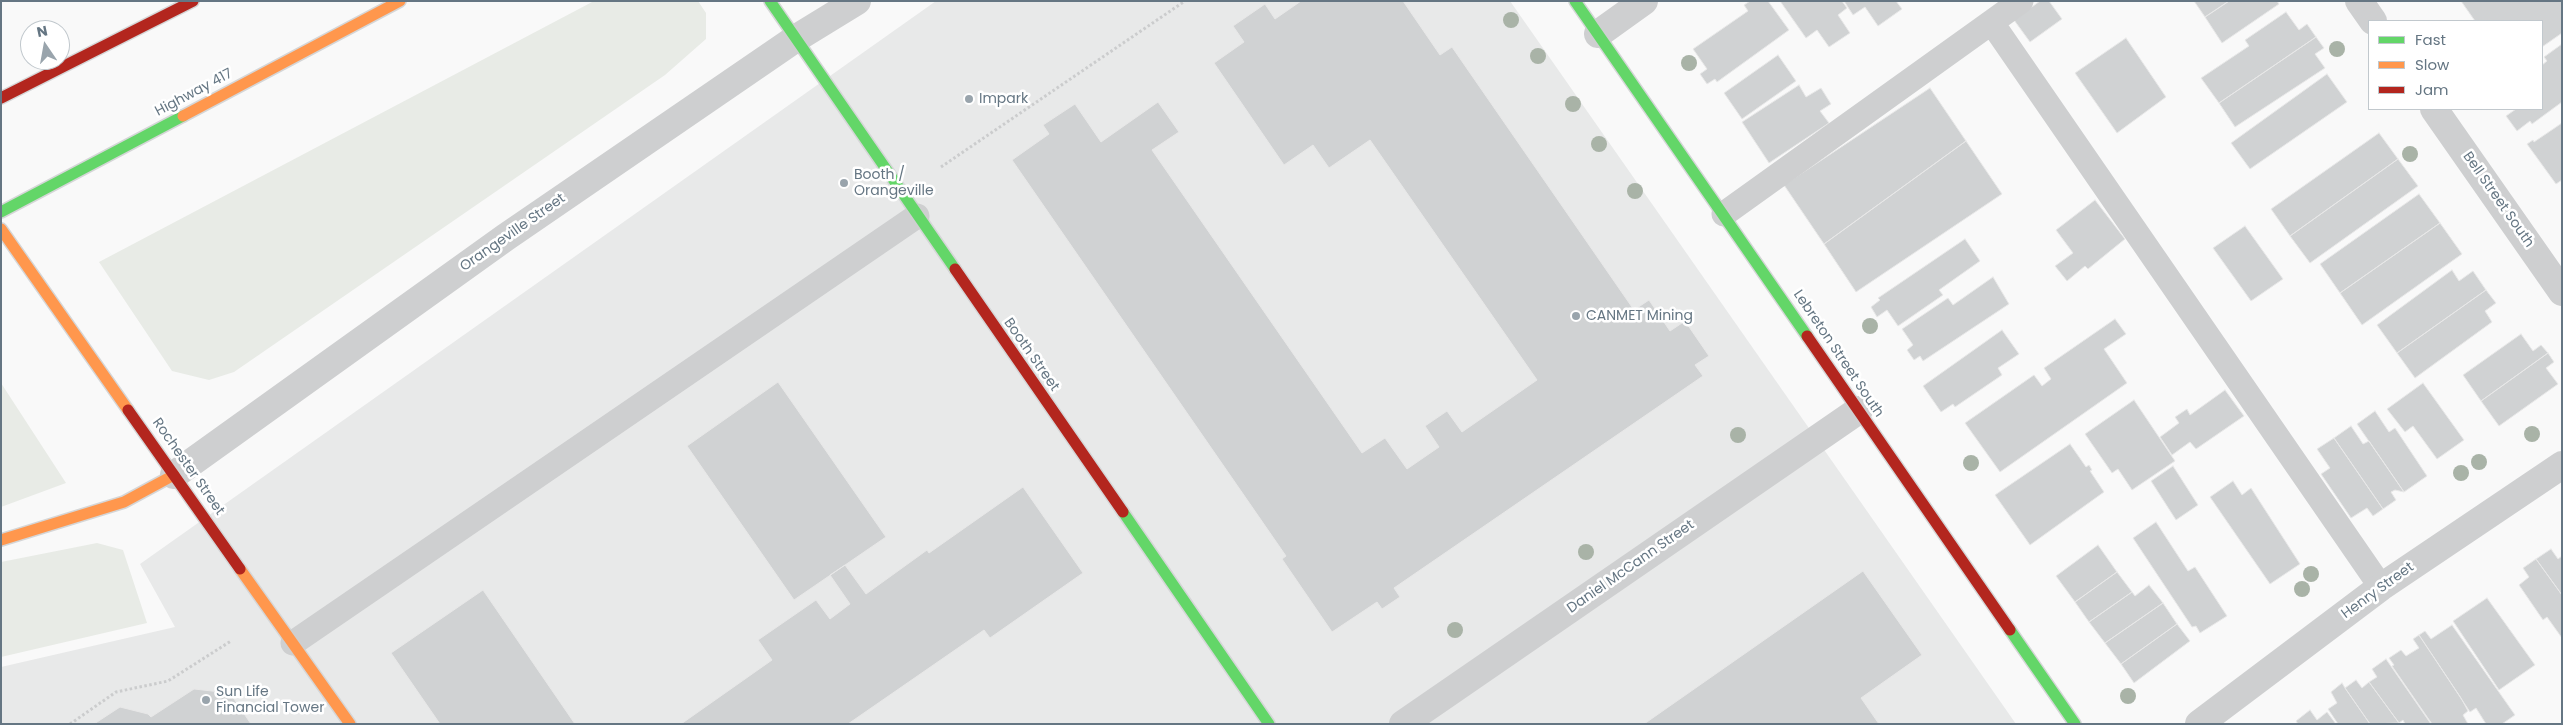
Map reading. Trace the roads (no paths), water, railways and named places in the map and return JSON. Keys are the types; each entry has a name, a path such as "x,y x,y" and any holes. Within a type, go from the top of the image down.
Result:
{"main road":[{"path":"1,98 193,1"},
{"name":"Highway 417","path":"1,212 400,1"},
{"name":"Booth Street","path":"770,1 916,216 1269,724"},
{"name":"Lebreton Street South","path":"1575,1 2075,724"},
{"name":"Rochester Street","path":"1,228 350,724"},
{"path":"1,540 124,502 174,475"}],"street":[{"name":"Orangeville Street","path":"174,475 506,237 795,38 857,1"},
{"path":"1598,34 1644,1"},
{"path":"2359,1 2372,20"},
{"name":"Bell Street South","path":"2435,110 2562,292"},
{"name":"Daniel McCann Street","path":"1404,724 1858,410"},
{"name":"Henry Street","path":"2199,724 2382,587 2562,466"}],"lane":[{"path":"1724,214 2021,1"},
{"path":"1992,23 2382,587"},
{"path":"293,643 916,216"}],"place":[{"name":"Impark","path":"969,99"},
{"name":"Booth / Orangeville","path":"844,183"},
{"name":"CANMET Mining","path":"1576,316"},
{"name":"Sun Life Financial Tower","path":"206,700"}]}
